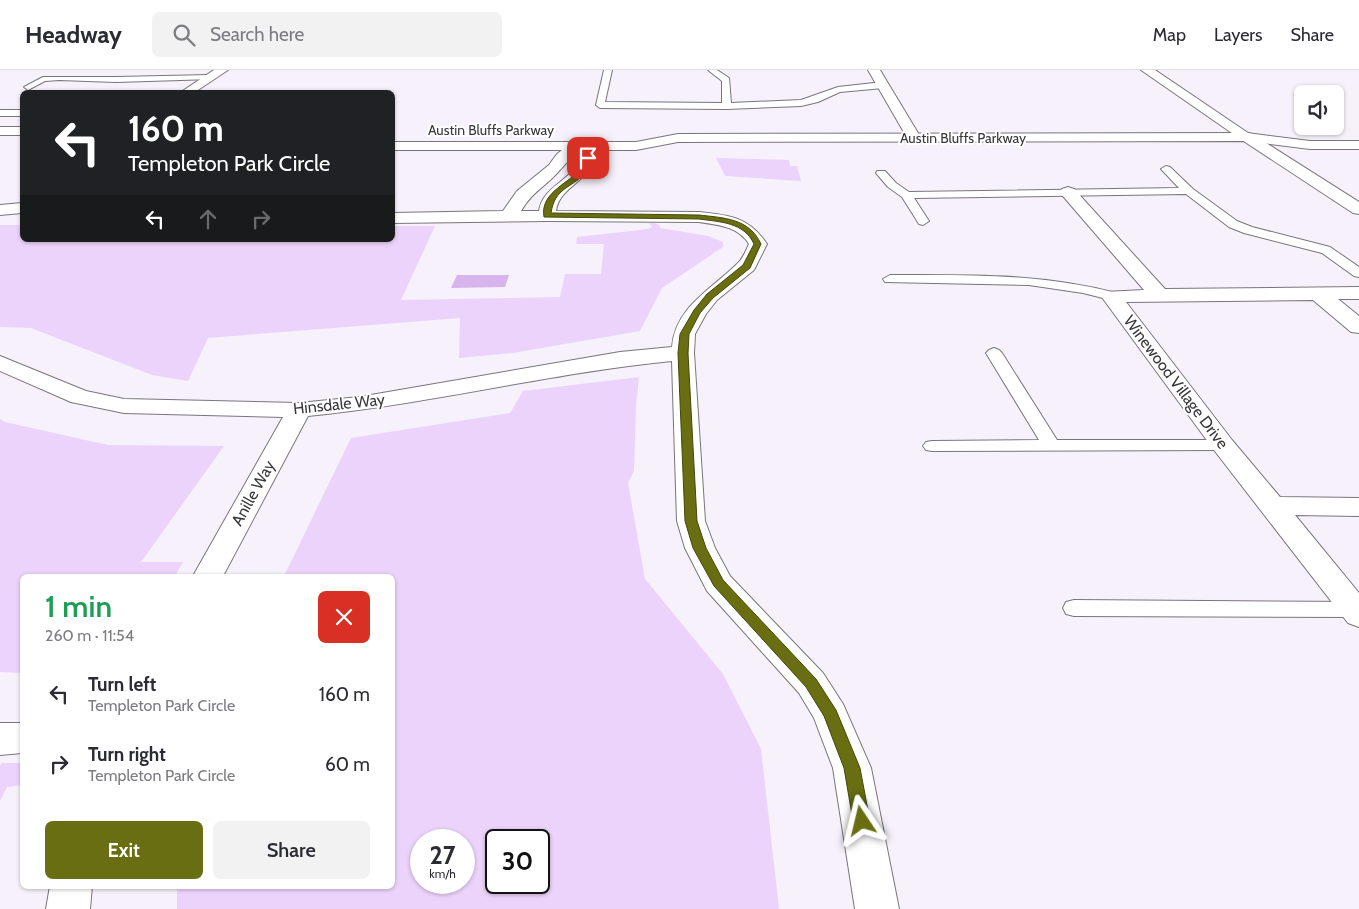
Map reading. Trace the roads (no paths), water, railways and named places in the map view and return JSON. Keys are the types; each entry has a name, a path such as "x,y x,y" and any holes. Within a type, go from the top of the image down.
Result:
{"street":[{"path":"190,90 222,70"},
{"path":"874,70 914,138"},
{"path":"1147,70 1359,209"},
{"name":"Austin Bluffs Parkway","path":"1247,137 1294,130"},
{"path":"0,131 20,131"},
{"name":"Austin Bluffs Parkway","path":"645,132 678,138 1247,137 1310,145 1359,145"},
{"name":"Austin Bluffs Parkway","path":"395,146 636,146 678,138"},
{"path":"509,216 523,194 554,168 562,157 576,146 588,157 587,163 583,171 560,189 550,201 547,216"},
{"path":"1068,192 1160,296"},
{"path":"0,210 20,208"},
{"path":"395,218 509,216 699,217 723,220 741,226 752,233 758,244 747,266 710,296 697,312 684,334 683,353 691,521 700,548 718,583 811,683 830,714 852,768 877,909"},
{"name":"Winewood Village Drive","path":"1111,296 1359,293"},
{"path":"1319,294 1359,327"},
{"name":"Winewood Village Drive","path":"1111,296 1223,445 1357,613"},
{"name":"Hinsdale Way","path":"0,363 79,397 124,406 299,410 359,404 620,359 683,353"},
{"name":"Anille Way","path":"209,574 299,410"},
{"path":"1272,506 1359,507"},
{"path":"0,739 20,738"},
{"path":"68,909 70,889"}],"lane":[{"path":"608,70 600,105 727,106 801,103 815,100 838,90 883,85"},
{"path":"712,70 726,80 727,106"},
{"path":"28,87 43,80 59,78 80,80 162,80 210,78"},
{"path":"64,88 80,80"},
{"path":"150,88 162,80"},
{"path":"0,113 20,113"},
{"path":"1166,170 1233,224 1248,230 1326,250 1359,273"},
{"path":"881,173 892,185 906,195 923,221"},
{"path":"906,195 1190,191"},
{"path":"890,278 1028,280 1086,289 1111,296"},
{"path":"994,353 1051,445"},
{"path":"932,446 1223,445"},
{"path":"1074,608 1357,613"}]}
